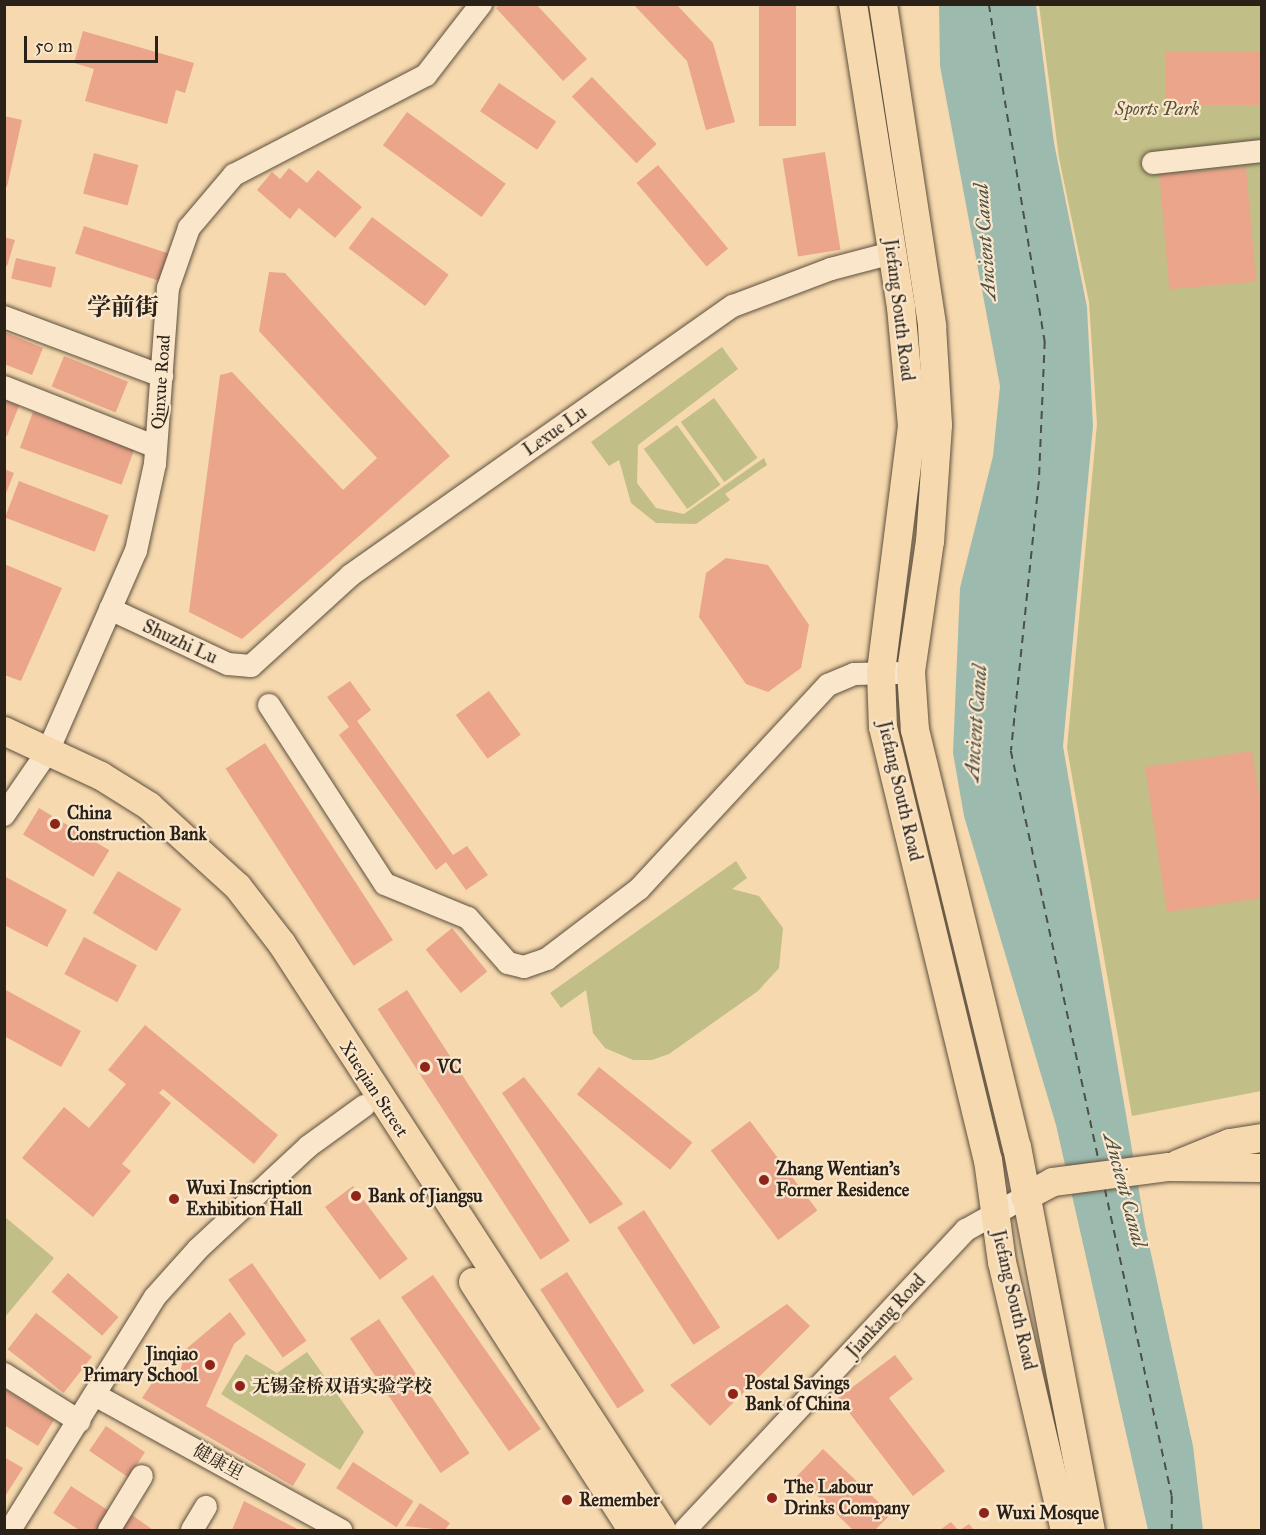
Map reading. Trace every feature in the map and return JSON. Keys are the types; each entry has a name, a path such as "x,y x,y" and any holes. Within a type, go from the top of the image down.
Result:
{"main road":[{"name":"Jiefang South Road","path":"853,4 892,253 912,426 881,673 883,727 988,1160 995,1214 1065,1530"},
{"name":"Jiefang South Road","path":"883,4 932,326 938,425 930,542 911,672 915,730 1025,1197 1091,1530"},
{"name":"Xueqian Street","path":"4,731 143,823 223,895 364,1106 632,1530"},
{"name":"Xueqian Street","path":"4,752 43,758 149,806 238,887 282,944 662,1530"},
{"path":"1169,1167 1230,1143 1262,1138"},
{"path":"1025,1197 1053,1182 1169,1167 1262,1168"}],"street":[{"name":"Qinxue Road","path":"4,815 43,758 136,551 156,447 168,288 189,228 234,175 426,75 482,4"},
{"path":"1153,164 1262,151"},
{"name":"Lexue Lu","path":"251,666 351,575 733,306 810,276 892,253"},
{"path":"4,317 162,376"},
{"path":"4,387 156,447"},
{"name":"Shuzhi Lu","path":"110,609 228,664 251,666"},
{"path":"268,705 385,884 468,918 508,963 524,967 547,959 639,889 828,685 854,675 911,672"},
{"path":"10,1530 155,1297 198,1249 309,1146 364,1106"},
{"name":"Jiankang Road","path":"685,1530 966,1230 1025,1197"},
{"path":"4,1374 79,1421"},
{"name":"健康里","path":"95,1395 341,1530"},
{"path":"109,1530 142,1476"},
{"path":"192,1530 206,1507"}],"green space":[{"name":"Sports Park","path":"1039,5 1261,5 1261,1091 1132,1116 1067,748 1097,424 1089,302 1059,158"},
{"path":"722,347 738,369 638,445 637,483 656,508 684,514 764,458 767,465 725,494 730,500 696,524 656,523 631,503 619,460 609,466 591,442"},
{"path":"714,398 757,458 724,482 681,422"},
{"path":"677,425 720,485 687,509 644,449"},
{"path":"736,861 747,878 732,889 759,896 783,928 779,968 758,991 669,1054 652,1060 633,1060 605,1048 593,1033 586,990 561,1008 550,993"},
{"path":"5,1217 54,1258 5,1317"},
{"path":"307,1352 364,1432 340,1470 221,1394 246,1354 277,1373"}],"water":[{"name":"Ancient Canal","path":"939,5 1036,5 1054,143 1087,307 1093,426 1063,746 1145,1226 1193,1446 1203,1530 1148,1530 1056,1125 964,816 953,753 960,588 993,456 1000,386 940,66"}],"building":[{"path":"500,4 536,4 587,59 563,81 496,8"},
{"path":"633,4 676,4 713,43 735,122 706,130 687,61"},
{"path":"759,4 796,4 796,126 759,126"},
{"path":"83,31 194,63 185,93 176,90 167,124 85,101 94,69 74,63"},
{"path":"1165,51 1262,51 1262,105 1165,105"},
{"path":"592,77 657,144 636,163 572,96"},
{"path":"499,83 556,122 537,150 480,111"},
{"path":"407,112 506,184 482,217 383,145"},
{"path":"4,116 22,120 7,187 4,186"},
{"path":"825,152 840,250 798,257 783,159"},
{"path":"94,153 138,165 128,205 83,194"},
{"path":"658,165 728,248 707,266 637,183"},
{"path":"1246,167 1256,282 1169,289 1159,175"},
{"path":"289,168 307,183 318,170 362,207 335,238 299,208 290,219 257,190 272,172 280,179"},
{"path":"372,217 449,275 425,306 349,248"},
{"path":"84,226 169,254 160,281 75,254"},
{"path":"4,237 15,240 7,266 4,265"},
{"path":"16,258 56,267 51,288 11,278"},
{"path":"269,272 285,273 450,456 242,639 189,612 220,375 232,372 343,490 377,458 259,331"},
{"path":"4,332 43,348 32,375 4,364"},
{"path":"64,356 128,382 116,412 52,387"},
{"path":"4,400 19,406 7,436 4,435"},
{"path":"33,412 134,449 121,485 20,448"},
{"path":"4,469 14,473 5,496 4,496"},
{"path":"19,481 109,515 95,552 5,517"},
{"path":"726,558 768,565 809,625 801,668 768,692 746,684 699,617 706,573"},
{"path":"4,564 62,588 21,681 4,675"},
{"path":"350,681 371,710 357,721 453,855 467,846 488,875 466,890 446,862 436,870 339,735 349,727 327,697"},
{"path":"489,691 521,735 488,759 456,715"},
{"path":"265,743 393,940 354,966 226,769"},
{"path":"1252,751 1262,812 1262,898 1167,912 1145,767"},
{"path":"39,808 109,850 93,877 23,835"},
{"path":"118,871 181,909 156,951 93,913"},
{"path":"4,876 67,910 47,947 4,925"},
{"path":"452,928 487,972 461,993 426,949"},
{"path":"84,937 137,965 117,1002 64,974"},
{"path":"4,989 81,1031 61,1067 4,1036"},
{"path":"407,990 570,1241 540,1260 378,1009"},
{"path":"145,1025 278,1135 254,1164 163,1089 159,1093 171,1103 122,1164 131,1171 93,1217 22,1158 64,1107 89,1128 126,1084 108,1070"},
{"path":"599,1067 692,1143 670,1170 577,1094"},
{"path":"524,1077 623,1204 590,1224 502,1093"},
{"name":"Zhang Wentian's Former Residence","path":"750,1121 817,1210 778,1240 711,1150"},
{"path":"353,1186 408,1259 380,1280 325,1207"},
{"path":"644,1210 720,1327 693,1345 617,1227"},
{"path":"252,1263 306,1341 283,1357 228,1280"},
{"path":"567,1272 644,1391 618,1409 540,1289"},
{"path":"68,1273 119,1317 102,1336 52,1292"},
{"path":"433,1275 541,1429 509,1451 401,1297"},
{"path":"787,1304 810,1326 710,1426 670,1385"},
{"path":"230,1312 246,1334 234,1344 206,1406 306,1464 293,1486 142,1398 161,1369 178,1380 186,1349"},
{"path":"36,1313 92,1357 64,1393 8,1349"},
{"path":"379,1319 470,1453 441,1473 350,1339"},
{"path":"895,1355 913,1379 889,1398 945,1471 913,1496 838,1398"},
{"path":"4,1389 54,1420 38,1446 4,1425"},
{"path":"106,1426 145,1452 128,1477 89,1451"},
{"path":"823,1449 891,1514 875,1530 853,1530 797,1476"},
{"path":"4,1457 23,1468 4,1498"},
{"path":"353,1462 413,1501 397,1527 336,1488"},
{"path":"71,1486 109,1511 97,1530 79,1530 53,1513"},
{"path":"244,1501 299,1530 232,1530"},
{"path":"420,1503 450,1523 445,1530 405,1526"},
{"path":"132,1515 153,1530 121,1530"},
{"path":"951,1522 958,1530 940,1530"},
{"path":"969,1524 974,1530 960,1530"}],"ferry route":[{"path":"989,4 1045,341 1039,482 1011,751 1099,1161"},
{"path":"1105,1189 1172,1496 1172,1530"}],"place":[{"name":"China Construction Bank","path":"55,824"},
{"name":"VC","path":"425,1067"},
{"name":"Zhang Wentian's Former Residence","path":"764,1180"},
{"name":"Bank of Jiangsu","path":"356,1196"},
{"name":"Wuxi Inscription Exhibition Hall","path":"174,1199"},
{"name":"Jinqiao Primary School","path":"210,1365"},
{"name":"无锡金桥双语实验学校","path":"240,1386"},
{"name":"Postal Savings Bank of China","path":"733,1394"},
{"name":"The Labour Drinks Company","path":"772,1498"},
{"name":"Remember","path":"567,1500"},
{"name":"Wuxi Mosque","path":"984,1513"}],"district":[{"name":"学前街","path":"123,308"}]}
